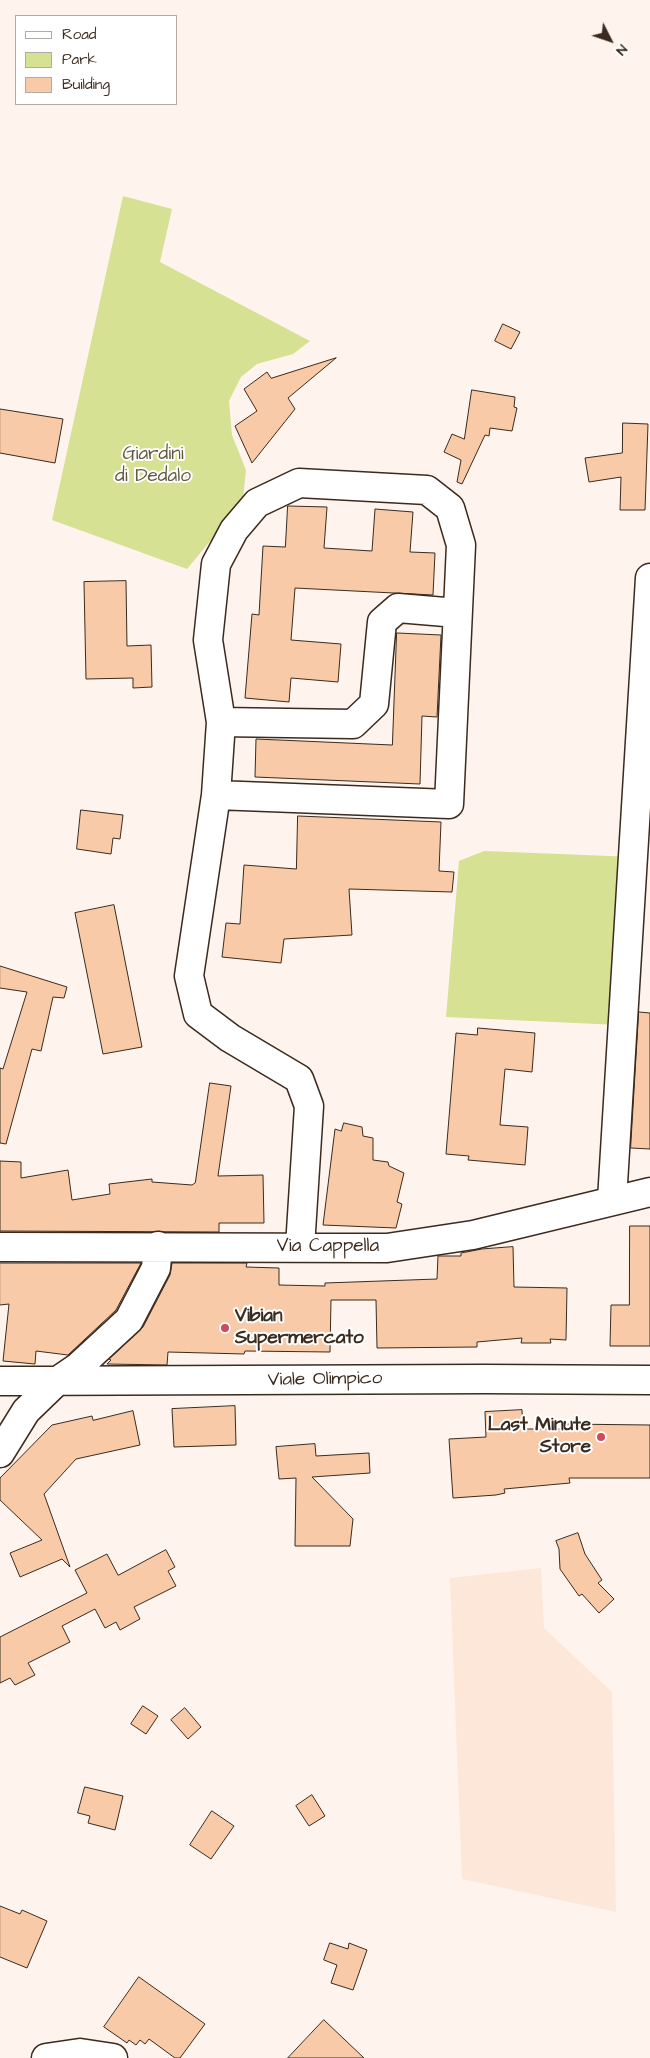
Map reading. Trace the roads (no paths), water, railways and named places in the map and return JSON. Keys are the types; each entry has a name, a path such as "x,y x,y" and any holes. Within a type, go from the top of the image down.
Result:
{"street":[{"path":"216,795 448,804 461,545 450,508 427,490 299,483 257,503 234,530 216,564 208,640 220,722 216,795 189,976 198,1014 230,1038 299,1079 309,1106 300,1247"},
{"path":"612,1200 650,578"},
{"path":"220,722 353,724 374,704 382,622 398,608 457,613"},
{"name":"Via Cappella","path":"0,1247 396,1246 473,1235 650,1192"},
{"path":"0,1453 26,1411 56,1382 78,1367 129,1320 156,1268 158,1246"},
{"name":"Viale Olimpico","path":"0,1382 474,1379 650,1380"},
{"path":"46,2058 80,2053 113,2058"}],"place":[{"name":"Vibian Supermercato","path":"225,1328"},
{"name":"Last Minute Store","path":"601,1437"}],"park label":[{"name":"Giardini di Dedalo","path":"153,466"}]}
